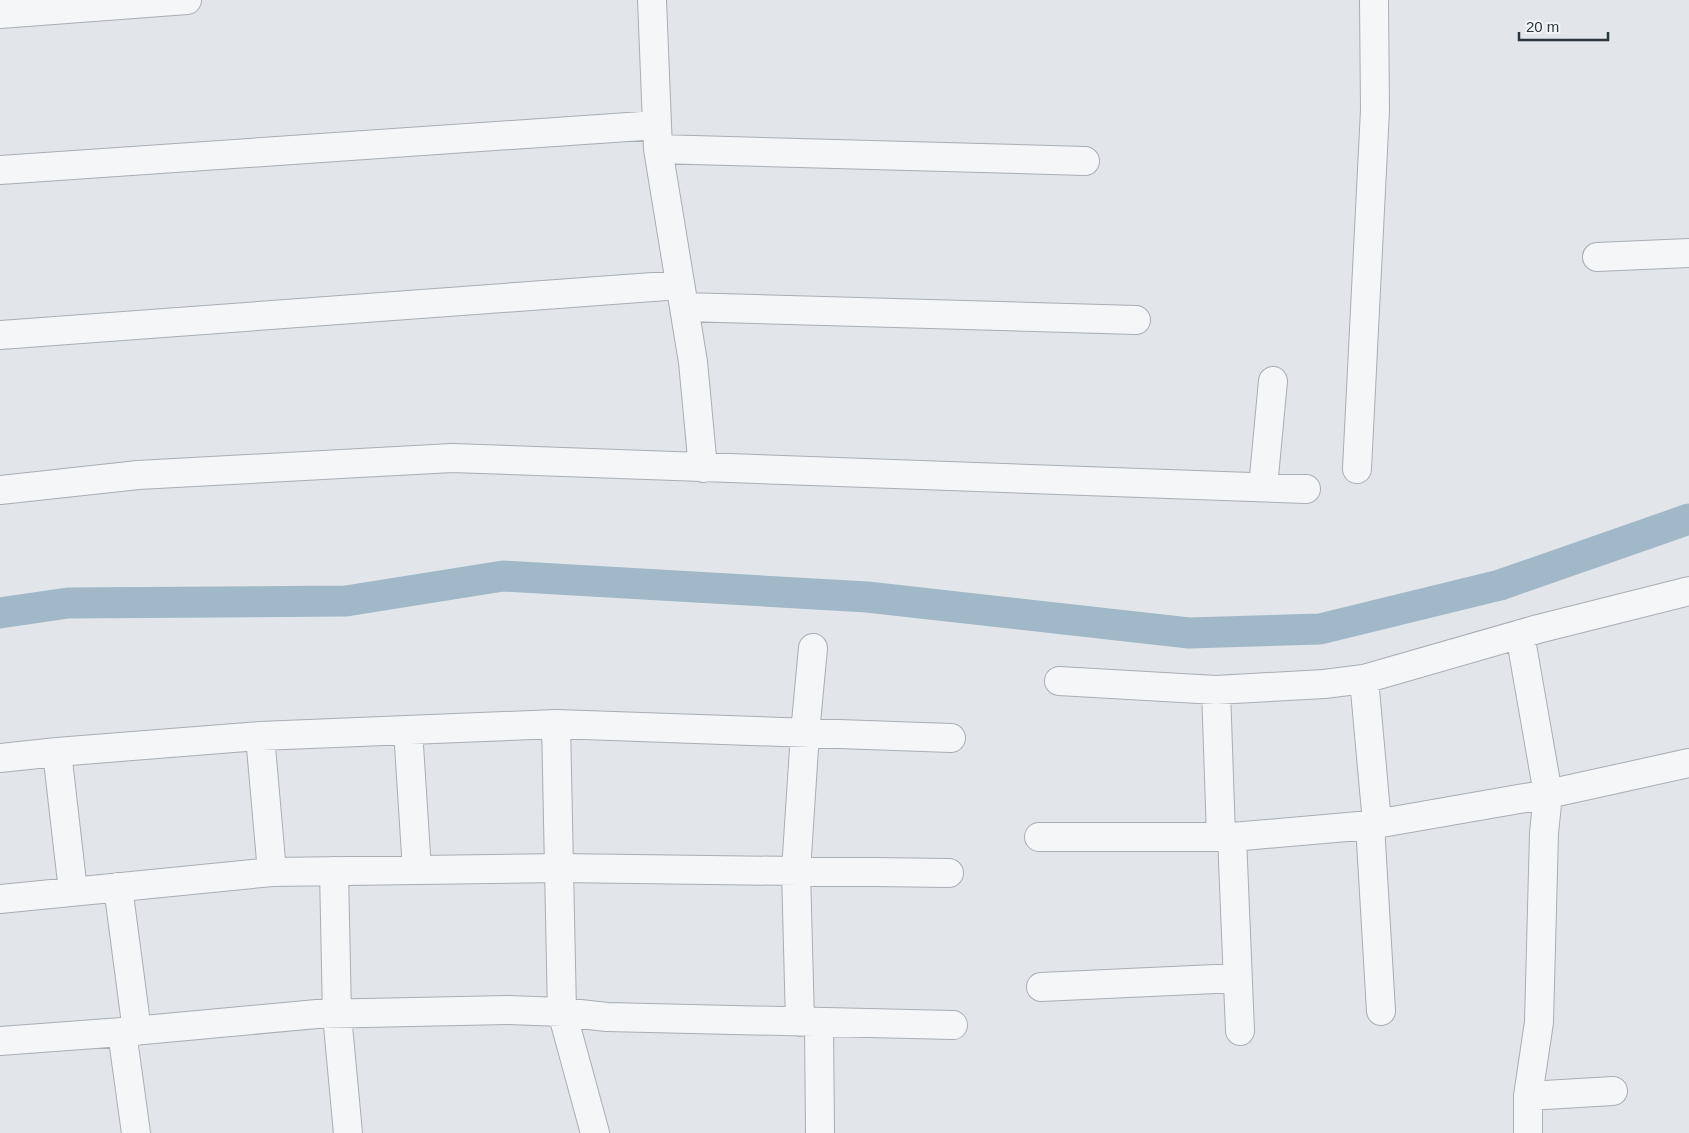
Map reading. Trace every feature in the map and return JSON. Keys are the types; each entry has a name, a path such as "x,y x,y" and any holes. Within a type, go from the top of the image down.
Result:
{"street":[{"path":"0,14 187,0"},
{"path":"652,0 657,137 693,362 703,468"},
{"path":"1357,469 1375,110 1374,0"},
{"path":"0,170 657,137 1085,161"},
{"path":"1597,257 1689,252"},
{"path":"0,335 682,296 1136,320"},
{"path":"1262,487 1273,381"},
{"path":"0,490 138,475 452,458 1306,489"},
{"path":"1059,681 1216,690 1324,684 1364,679 1520,634 1689,592"},
{"path":"1520,634 1548,794 1544,833 1539,1022 1528,1096 1528,1133"},
{"path":"813,648 805,733 796,871 820,1133"},
{"path":"1364,679 1374,824 1381,1011"},
{"path":"1216,690 1240,1031"},
{"path":"556,724 562,1012 595,1133"},
{"path":"0,758 260,736 556,724 951,738"},
{"path":"408,730 417,870"},
{"path":"260,736 272,872"},
{"path":"57,752 73,891"},
{"path":"1039,837 1226,836 1374,824 1548,794 1689,763"},
{"path":"0,899 272,872 334,870 559,868 949,873"},
{"path":"334,870 337,1014 348,1133"},
{"path":"118,887 136,1133"},
{"path":"1041,987 1237,978"},
{"path":"0,1041 317,1014 508,1010 562,1012 607,1017 954,1026"},
{"path":"1528,1096 1613,1091"}],"waterway":[{"path":"0,613 68,603 346,601 503,576 867,597 1189,633 1320,629 1500,585 1689,519"}]}
